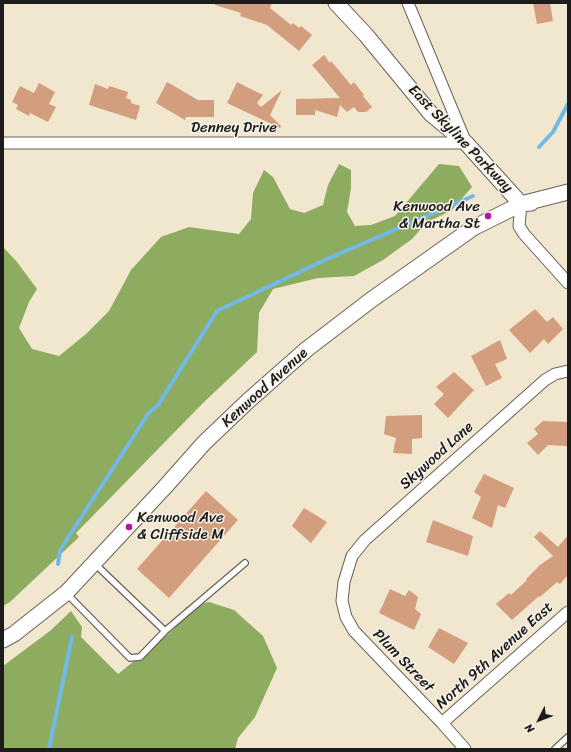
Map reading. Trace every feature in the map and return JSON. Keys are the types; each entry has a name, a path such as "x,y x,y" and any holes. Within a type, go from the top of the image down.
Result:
{"street":[{"name":"East Skyline Parkway","path":"336,3 366,35 431,114 466,143 521,204 568,202"},
{"path":"408,3 466,143"},
{"name":"Denney Drive","path":"3,143 466,143"},
{"name":"Kenwood Avenue","path":"3,640 14,634 66,593 204,443 248,401 307,349 371,300 473,228 521,204 568,192"},
{"path":"521,204 519,226 524,234 568,283"},
{"name":"Skywood Lane","path":"344,582 352,556 365,540 545,380 555,374 568,371"},
{"name":"Plum Street","path":"344,582 342,601 346,617 354,631 465,749"},
{"name":"North 9th Avenue East","path":"442,723 568,612"}],"lane":[{"path":"94,563 165,631"},
{"path":"66,593 130,658 140,657 165,631 245,563"},
{"path":"555,749 568,738"}],"green space":[{"path":"339,164 351,170 351,188 347,212 355,226 371,225 395,216 439,164 459,166 472,187 451,211 427,222 412,239 383,260 354,276 318,278 273,289 259,313 257,352 203,403 76,533 79,537 10,602 3,606 3,247 17,262 37,289 29,302 19,328 32,349 59,356 86,334 109,311 131,270 161,237 189,227 239,234 251,219 253,193 264,170 273,177 290,209 304,213 323,205 328,185"},
{"path":"209,602 234,610 263,636 277,668 255,717 238,738 235,749 3,749 3,666 50,631 71,611 82,627 81,637 118,674 174,629 186,607"}],"building":[{"path":"215,3 272,3 270,8 291,25 293,23 299,28 301,26 312,35 299,51 267,25 240,16 241,13 215,5"},
{"path":"533,3 550,3 553,21 537,24"},
{"path":"324,55 351,85 354,82 364,95 363,96 372,107 366,112 358,112 354,107 347,112 340,105 337,117 315,110 315,115 296,115 296,99 340,98 312,65"},
{"path":"167,82 198,100 214,100 214,117 186,117 185,120 156,103"},
{"path":"237,82 263,95 257,103 261,107 282,90 270,115 281,126 280,128 227,103"},
{"path":"39,83 55,92 49,104 56,107 48,122 30,113 29,116 16,109 18,105 12,102 20,86 34,93"},
{"path":"95,84 108,89 109,86 128,92 126,98 131,100 131,103 140,106 136,120 89,105"},
{"path":"535,309 547,322 553,317 563,329 548,344 544,339 530,353 509,330"},
{"path":"500,340 507,359 495,364 502,378 486,386 471,356"},
{"path":"454,372 474,390 448,418 434,404 444,394 436,387"},
{"path":"422,415 422,438 412,439 412,454 393,453 396,438 384,434 386,416"},
{"path":"543,421 568,422 568,446 548,445 538,455 527,443 538,434 534,429"},
{"path":"484,474 514,488 505,508 498,505 492,528 472,518 481,497 474,492"},
{"path":"206,491 238,520 169,598 137,569"},
{"path":"304,508 327,522 311,543 292,526"},
{"path":"433,520 473,536 468,556 426,542"},
{"path":"540,531 558,547 568,535 568,575 560,584 557,582 512,620 496,604 509,593 511,595 540,565 553,556 534,537"},
{"path":"390,589 405,596 409,590 418,597 415,609 421,614 414,630 379,613"},
{"path":"439,628 468,643 454,664 428,647"}],"waterway":[{"path":"539,147 553,132 568,104"},
{"path":"58,564 60,550 148,414 158,405 217,311 325,260 473,196"},
{"path":"49,749 72,637"}],"place":[{"name":"Kenwood Ave & Martha St","path":"488,216"},
{"name":"Kenwood Ave & Cliffside M","path":"129,527"}]}
